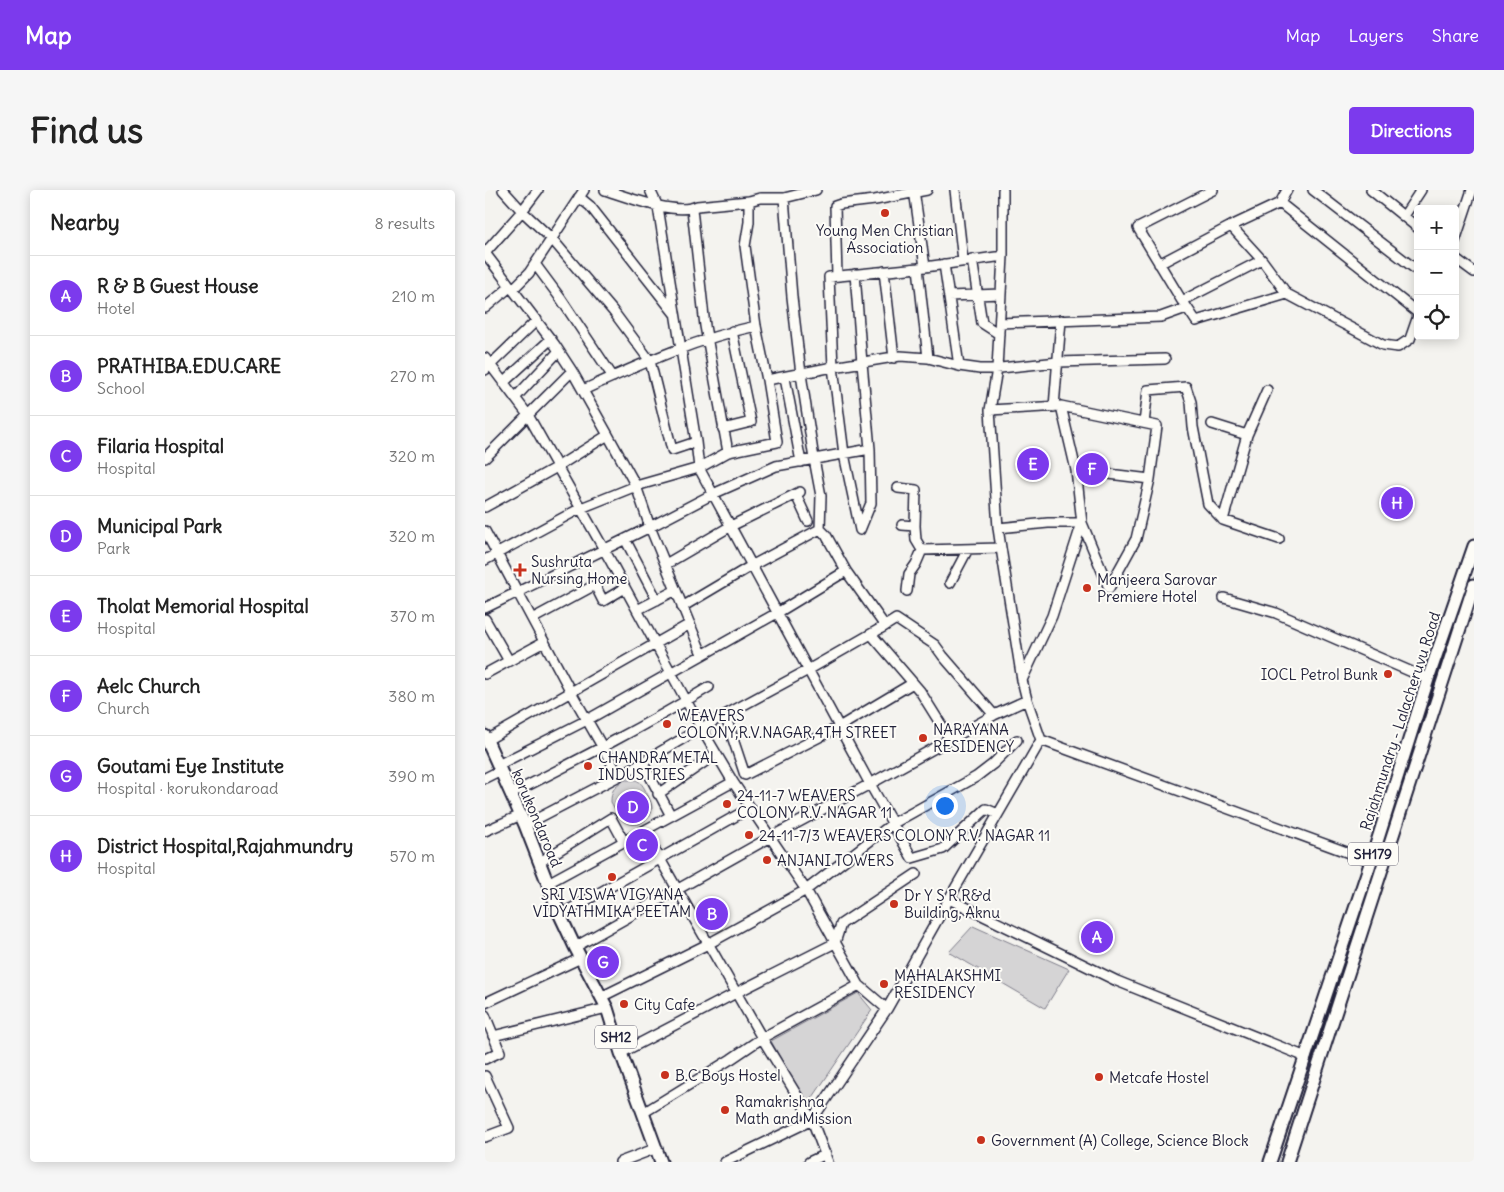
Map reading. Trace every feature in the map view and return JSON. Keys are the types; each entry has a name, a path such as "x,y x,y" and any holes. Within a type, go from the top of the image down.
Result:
{"main road":[{"name":"Rajahmundry - Lalacheruvu Road","path":"1269,1162 1371,861 1427,679 1474,546"},
{"name":"SH179","path":"1287,1162 1474,585"},
{"name":"korukondaroad","path":"486,738 523,820 560,916 607,1008 621,1053 661,1162"}],"street":[{"path":"503,190 552,239 613,311 650,361 672,450 696,442"},
{"path":"538,190 485,253 551,339 609,435 636,486 702,654"},
{"path":"605,190 658,206 692,209 697,206 749,201 760,198 784,198 816,190"},
{"path":"650,190 658,206 699,468 892,824 912,858 943,849 985,809 998,814"},
{"path":"837,276 835,206 927,190"},
{"path":"955,190 967,260 978,294 982,323 999,334"},
{"path":"725,1162 812,1120 887,1009 1041,740 1022,680 1001,548 989,410 997,368 1000,323 1003,190"},
{"path":"1213,190 1138,228 1196,322 1287,294"},
{"path":"1159,264 1231,226 1280,203 1287,190"},
{"path":"1313,190 1414,268"},
{"path":"1371,190 1414,225"},
{"path":"1403,216 1421,190"},
{"path":"914,191 928,358"},
{"path":"1459,226 1468,192"},
{"path":"485,308 529,273 582,193 590,206 675,314"},
{"path":"784,198 801,374 821,496 820,529 826,535 846,571 885,626"},
{"path":"485,560 581,508 636,486 699,468 727,452 777,442 756,326 745,246 749,222 749,201"},
{"path":"1280,203 1414,309"},
{"path":"692,209 708,339 727,452"},
{"path":"1231,226 1262,260 1287,294 1383,345 1399,347 1410,339 1414,328"},
{"path":"855,274 861,364 870,449 871,503 860,530 844,454 833,367 829,277 855,274 921,268 1003,256"},
{"path":"1000,323 1161,317 1262,260"},
{"path":"1459,261 1474,272"},
{"path":"535,264 561,298 613,377"},
{"path":"944,264 959,366"},
{"path":"884,272 894,358"},
{"path":"949,296 1001,294"},
{"path":"537,320 487,364 528,415 701,728 733,782 769,838 806,890 859,985 887,1009"},
{"path":"989,410 1057,406 1157,426 1150,479 1136,539 1109,588 1082,523 1076,470 1057,406 1061,320"},
{"path":"583,390 681,348 732,331 756,326"},
{"path":"723,429 751,422 732,331"},
{"path":"503,383 551,339"},
{"path":"515,398 559,351"},
{"path":"767,380 900,356 928,358 980,369 1058,362 1165,360"},
{"path":"485,458 572,371"},
{"path":"785,378 801,462"},
{"path":"1144,424 1148,390 1186,387 1191,402 1193,428 1208,504 1223,520 1279,539"},
{"path":"1223,520 1247,435 1267,390"},
{"path":"1212,424 1247,435"},
{"path":"485,507 557,467 609,435"},
{"path":"485,608 651,527 713,494 776,466 870,449"},
{"path":"1076,470 1150,479"},
{"path":"898,488 916,490 916,540 922,550"},
{"path":"666,564 731,526 798,493 809,521"},
{"path":"998,528 1048,523 1082,523"},
{"path":"1022,680 1052,616 1082,523"},
{"path":"902,525 915,526"},
{"path":"682,607 751,566 820,529"},
{"path":"485,531 571,692 619,776"},
{"path":"625,539 657,600"},
{"path":"922,550 1001,548"},
{"path":"950,582 969,549"},
{"path":"907,591 909,574 922,550"},
{"path":"485,778 500,767 777,613 846,571"},
{"path":"532,619 595,585 603,601 625,588"},
{"path":"637,610 676,590"},
{"path":"1225,598 1276,613 1427,679"},
{"path":"485,619 509,661"},
{"path":"485,831 523,820 619,776 896,619 935,645 995,715"},
{"path":"486,738 571,692 689,624"},
{"path":"871,634 920,692 950,739"},
{"path":"485,674 544,642"},
{"path":"725,715 745,775 839,727 913,683"},
{"path":"511,794 603,747 709,687"},
{"path":"575,948 769,838 950,739 1027,700"},
{"path":"601,997 707,944 806,890 892,824 976,777 993,764 1017,740"},
{"path":"1041,740 1371,861"},
{"path":"659,794 716,754"},
{"path":"643,762 671,816"},
{"path":"548,883 733,782"},
{"path":"560,916 750,808"},
{"path":"540,862 611,818 624,842"},
{"path":"644,831 707,944 812,1120 827,1158 809,1162"},
{"path":"621,1053 835,943 841,924 916,874"},
{"path":"949,899 1117,981 1305,1057"},
{"path":"485,1003 581,958"},
{"path":"643,1113 762,1038 859,985"},
{"path":"493,1036 607,1008"},
{"path":"485,1015 500,1052 485,1058"},
{"path":"485,1076 509,1128 485,1138"},
{"path":"620,1162 657,1148"}],"shaded area":[{"path":"624,780 636,780 639,782 651,802 651,814 645,821 639,824 624,822 611,802 614,789"},
{"path":"973,926 1069,969 1045,1008 949,952"},
{"path":"858,993 872,1010 807,1106 771,1041"}],"place":[{"name":"Young Men Christian Association","path":"885,213"},
{"name":"Tholat Memorial Hospital","path":"1033,464"},
{"name":"Aelc Church","path":"1092,469"},
{"name":"District Hospital,Rajahmundry","path":"1397,503"},
{"name":"Sushruta Nursing Home","path":"520,570"},
{"name":"Manjeera Sarovar Premiere Hotel","path":"1087,588"},
{"name":"IOCL Petrol Bunk","path":"1388,674"},
{"name":"WEAVERS COLONY,R.V.NAGAR,4TH STREET","path":"667,724"},
{"name":"NARAYANA RESIDENCY","path":"923,738"},
{"name":"CHANDRA METAL INDUSTRIES","path":"588,766"},
{"name":"24-11-7 WEAVERS COLONY R.V. NAGAR 11","path":"727,804"},
{"name":"Municipal Park","path":"633,807"},
{"name":"24-11-7/3 WEAVERS COLONY R.V. NAGAR 11","path":"749,835"},
{"name":"Filaria Hospital","path":"642,845"},
{"name":"ANJANI TOWERS","path":"767,860"},
{"name":"SRI VISWA VIGYANA VIDYATHMIKA PEETAM","path":"612,877"},
{"name":"Dr Y S R R&d Building, Aknu","path":"894,904"},
{"name":"PRATHIBA.EDU.CARE","path":"712,914"},
{"name":"R & B Guest House","path":"1097,937"},
{"name":"Goutami Eye Institute","path":"603,962"},
{"name":"MAHALAKSHMI RESIDENCY","path":"884,984"},
{"name":"City Cafe","path":"624,1004"},
{"name":"B.C Boys Hostel","path":"665,1075"},
{"name":"Metcafe Hostel","path":"1099,1077"},
{"name":"Ramakrishna Math and Mission","path":"725,1110"},
{"name":"Government (A) College, Science Block","path":"981,1140"}]}
